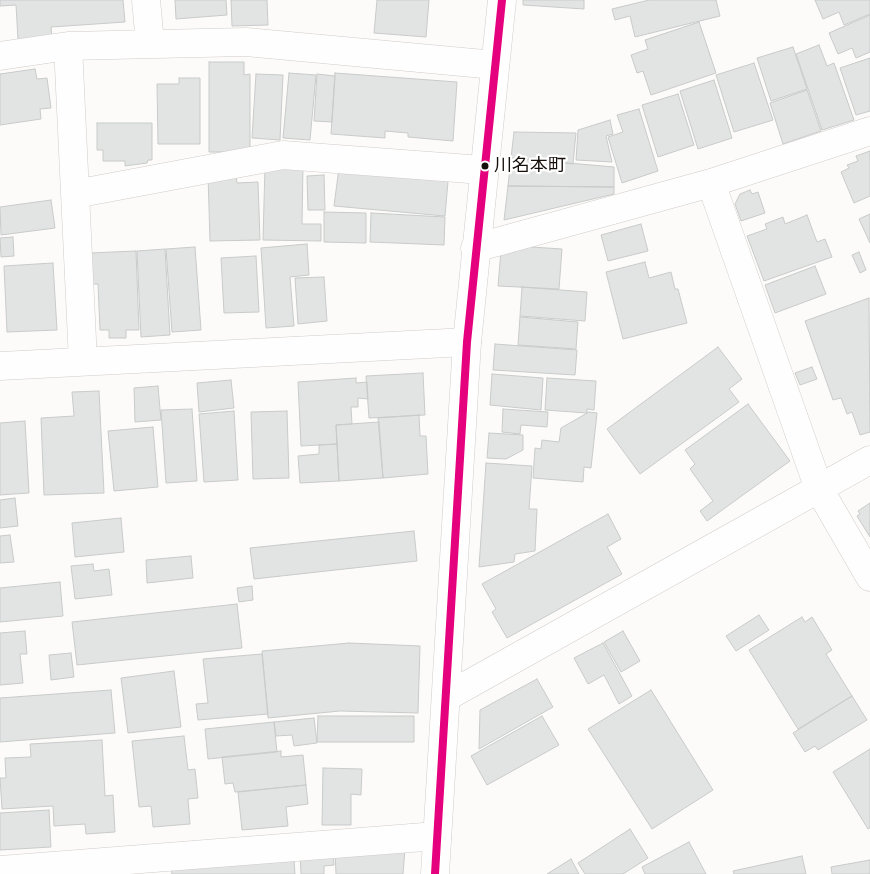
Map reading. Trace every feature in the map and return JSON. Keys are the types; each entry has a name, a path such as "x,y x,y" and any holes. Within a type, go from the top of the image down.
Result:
{"street":[{"path":"146,0 150,43"},
{"path":"435,874 467,342 475,248 502,0"},
{"path":"0,56 68,46 246,42 495,65"},
{"path":"68,46 83,361"},
{"path":"475,248 710,183 870,131"},
{"path":"74,194 283,155 484,170"},
{"path":"710,183 819,489 870,577"},
{"path":"0,366 467,342"},
{"path":"446,697 870,460"},
{"path":"0,870 437,836"}],"building":[{"path":"0,0 123,0 125,22 51,27 52,38 18,40 16,5 0,6"},
{"path":"175,0 226,0 227,15 176,19"},
{"path":"231,0 267,0 268,25 232,26"},
{"path":"377,0 429,0 426,37 374,33"},
{"path":"523,0 584,0 584,9 523,5"},
{"path":"649,0 716,0 720,16 635,37 630,16 615,20 612,9"},
{"path":"815,0 870,0 870,14 844,25 839,12 823,19"},
{"path":"870,15 870,52 856,58 852,48 838,54 829,33"},
{"path":"699,22 716,73 651,95 643,71 637,73 631,55 648,49 645,40"},
{"path":"819,45 827,66 834,63 854,120 822,130 796,54"},
{"path":"793,47 807,89 771,101 757,58"},
{"path":"870,58 870,111 856,115 840,68"},
{"path":"209,62 244,62 244,75 250,74 250,152 209,152"},
{"path":"754,63 773,120 734,132 716,75"},
{"path":"35,69 37,79 47,78 51,108 40,109 41,119 0,125 0,74"},
{"path":"289,73 316,75 310,140 283,138"},
{"path":"335,73 457,82 453,141 408,137 408,133 385,131 385,138 331,134"},
{"path":"256,74 283,75 280,140 252,138"},
{"path":"317,74 335,76 332,122 314,121"},
{"path":"179,78 200,78 200,144 158,144 157,84 179,84"},
{"path":"714,80 732,138 698,149 680,91"},
{"path":"807,90 821,131 783,144 770,103"},
{"path":"678,94 694,145 658,157 642,105"},
{"path":"639,109 658,171 622,183 608,137 623,132 617,115"},
{"path":"610,120 613,134 606,136 612,162 576,160 578,130"},
{"path":"97,123 152,123 152,160 148,160 147,163 125,166 125,161 103,161 103,150 97,150"},
{"path":"514,132 576,133 573,164 511,158"},
{"path":"870,151 870,196 854,203 841,172 849,168 847,165 858,161 856,156"},
{"path":"511,158 614,167 614,187 508,186"},
{"path":"340,160 449,170 445,216 334,206"},
{"path":"265,166 303,167 302,224 321,224 321,241 263,240"},
{"path":"236,175 237,183 258,182 260,240 210,241 208,176"},
{"path":"324,175 325,210 308,210 307,176"},
{"path":"508,186 614,187 614,194 504,220"},
{"path":"750,190 752,194 758,192 765,213 741,221 735,204 740,194"},
{"path":"51,200 55,228 1,235 0,207"},
{"path":"324,212 366,213 366,243 324,242"},
{"path":"371,213 445,217 444,245 370,242"},
{"path":"870,214 870,243 859,219"},
{"path":"807,215 817,242 825,239 832,257 764,281 747,236 767,229 765,224 783,217 785,224"},
{"path":"641,224 648,251 608,261 601,235"},
{"path":"13,237 14,256 1,257 0,238"},
{"path":"307,244 309,275 290,277 294,326 266,328 261,248"},
{"path":"516,246 562,249 559,289 498,286 501,251 515,252"},
{"path":"195,247 201,330 172,332 166,249"},
{"path":"165,249 170,335 141,337 137,251"},
{"path":"136,251 139,330 126,330 126,338 109,338 109,330 100,330 98,284 92,284 90,253"},
{"path":"859,252 866,270 860,273 852,255"},
{"path":"256,256 259,312 224,313 221,258"},
{"path":"645,262 649,278 671,272 675,289 678,289 687,323 623,339 606,272"},
{"path":"53,263 57,330 7,332 4,266"},
{"path":"815,266 826,294 775,313 765,285"},
{"path":"324,277 327,321 298,324 295,278"},
{"path":"522,287 587,292 585,321 520,316"},
{"path":"869,298 870,432 860,435 852,412 847,414 841,398 833,400 805,321"},
{"path":"520,317 578,322 576,349 518,345"},
{"path":"495,344 577,350 575,375 493,370"},
{"path":"718,347 742,379 729,389 739,402 640,474 607,429"},
{"path":"812,367 817,379 800,385 795,373"},
{"path":"423,373 425,415 369,418 366,376"},
{"path":"492,374 543,378 541,410 490,405"},
{"path":"356,378 356,383 367,382 368,399 358,398 358,407 351,407 352,424 336,425 337,444 301,446 298,382"},
{"path":"547,378 596,381 594,410 587,409 587,413 545,410"},
{"path":"231,380 234,408 199,412 197,383"},
{"path":"158,386 161,420 135,422 134,388"},
{"path":"99,391 104,493 44,495 41,418 74,416 72,392"},
{"path":"748,404 790,461 707,521 700,511 713,501 690,469 695,464 685,450"},
{"path":"192,409 197,481 166,483 161,410"},
{"path":"503,409 548,412 547,427 521,425 520,434 502,432"},
{"path":"234,411 238,480 204,482 199,414"},
{"path":"287,411 289,478 253,479 251,412"},
{"path":"589,412 597,413 591,468 584,467 583,482 533,478 535,448 541,449 542,440 559,442 561,428"},
{"path":"419,415 420,436 426,436 428,474 383,478 378,418"},
{"path":"25,421 29,493 0,495 0,423"},
{"path":"379,422 383,478 339,481 336,425"},
{"path":"153,427 158,487 114,491 108,431"},
{"path":"489,433 523,435 523,450 506,459 487,458"},
{"path":"337,444 339,481 300,483 298,456 319,454 319,445"},
{"path":"486,463 532,466 529,509 537,509 535,551 515,554 514,562 479,567"},
{"path":"15,498 18,526 0,528 0,500"},
{"path":"870,503 870,537 857,516 860,514 858,511"},
{"path":"608,514 621,539 607,547 622,574 507,638 492,612 496,609 482,584"},
{"path":"121,518 124,552 75,557 72,523"},
{"path":"414,531 417,561 254,579 250,548"},
{"path":"10,535 14,562 0,563 0,536"},
{"path":"191,556 193,578 147,583 146,560"},
{"path":"93,564 94,571 109,569 112,595 75,599 71,566"},
{"path":"60,582 63,616 0,622 0,588"},
{"path":"252,586 253,600 239,602 237,588"},
{"path":"237,604 242,648 77,665 72,622"},
{"path":"759,615 769,630 736,651 726,636"},
{"path":"802,617 805,622 812,617 832,650 826,654 852,696 798,729 749,650"},
{"path":"25,631 27,654 20,654 23,683 0,685 0,633"},
{"path":"623,631 640,661 621,672 604,642"},
{"path":"349,643 420,646 418,713 340,711 268,718 262,651"},
{"path":"603,643 632,696 619,704 604,675 588,684 574,658"},
{"path":"71,653 74,677 51,680 49,655"},
{"path":"262,654 268,714 198,720 196,704 208,703 203,659"},
{"path":"174,671 181,727 128,733 121,678"},
{"path":"537,679 553,707 479,749 480,710"},
{"path":"111,690 115,733 0,742 0,698"},
{"path":"651,690 713,790 652,829 588,729"},
{"path":"852,696 867,720 818,750 815,746 805,752 793,733"},
{"path":"318,716 414,716 414,742 317,742"},
{"path":"542,716 559,745 487,785 471,756"},
{"path":"314,718 317,743 294,746 292,735 276,736 274,722"},
{"path":"274,722 277,752 208,759 205,729"},
{"path":"184,736 188,770 195,769 198,798 188,799 190,824 153,827 151,806 139,807 132,741"},
{"path":"102,740 105,796 113,795 115,832 86,834 85,824 54,826 53,806 2,809 0,778 6,778 5,758 31,757 30,744"},
{"path":"870,749 870,828 868,829 833,772"},
{"path":"281,751 281,757 303,755 306,785 235,792 233,783 225,784 222,757"},
{"path":"323,768 362,769 361,795 351,794 351,825 322,825"},
{"path":"306,785 308,804 286,807 288,826 242,830 238,792"},
{"path":"49,810 51,847 0,850 0,813"},
{"path":"630,829 648,858 623,874 585,874 578,863"},
{"path":"689,842 706,874 645,874 642,867"},
{"path":"405,849 403,874 336,874 335,850"},
{"path":"333,850 334,865 324,866 324,874 301,874 300,852"},
{"path":"802,856 806,874 734,874 733,871"},
{"path":"571,859 579,874 547,874"},
{"path":"294,860 295,874 172,874 171,869"},
{"path":"870,860 870,874 832,874 831,867"}],"transit line":[{"path":"435,874 467,342 502,0"}],"place":[{"name":"川名本町","path":"485,166"}]}
